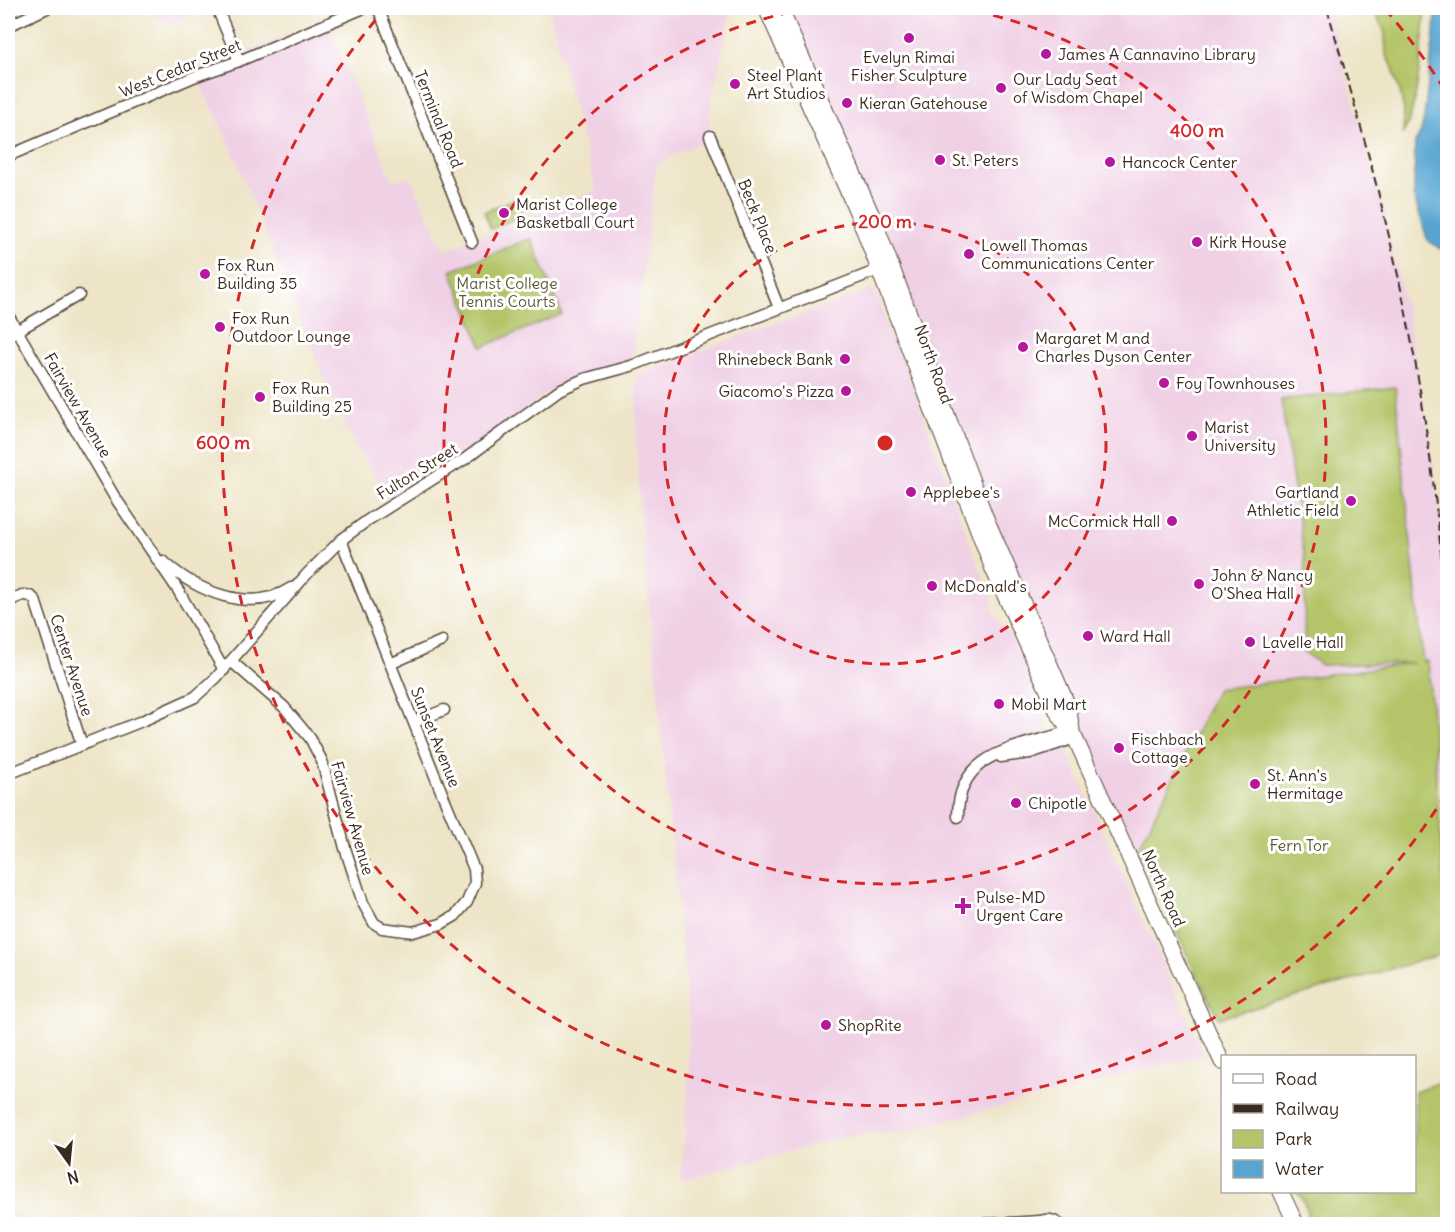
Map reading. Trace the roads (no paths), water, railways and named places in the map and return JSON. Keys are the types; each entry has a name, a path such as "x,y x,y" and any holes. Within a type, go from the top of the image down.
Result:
{"highway":[{"name":"North Road","path":"766,8 844,183 885,268"},
{"name":"North Road","path":"780,8 857,180 959,485 993,569 1057,711 1074,734 1221,1060"},
{"path":"1282,1193 1296,1224"}],"street":[{"path":"8,26 47,8"},
{"path":"217,8 239,61"},
{"name":"West Cedar Street","path":"8,156 364,8"},
{"name":"Terminal Road","path":"378,8 472,242"},
{"name":"Beck Place","path":"710,136 779,308"},
{"name":"Fulton Street","path":"8,774 187,701 209,686 303,578 341,540 368,519 459,463 542,401 567,386 632,366 885,268"},
{"path":"12,334 79,295"},
{"name":"Fairview Avenue","path":"8,315 12,334 142,540 227,665 284,707 310,738 322,760 345,848 363,903 374,923 382,928 399,932 413,932 428,928"},
{"name":"Fairview Avenue","path":"142,540 158,557 182,576 207,590 228,597 259,599 274,597 288,590 303,578"},
{"name":"Sunset Avenue","path":"341,540 474,869 475,883 466,902 455,916 428,928"},
{"name":"Center Avenue","path":"8,602 24,594 31,596 39,610 82,745"},
{"path":"390,664 442,641"},
{"path":"414,722 444,710"},
{"path":"958,817 959,801 965,783 978,766 1003,750 1074,734"},
{"path":"975,1224 1038,1223 1051,1220 1059,1224"}],"water":[{"path":"1437,8 1448,8 1447,253 1428,241 1414,197 1415,143 1421,132 1424,118"}],"railway":[{"path":"1327,8 1374,177 1408,325 1430,459 1441,549 1448,640"}],"place":[{"name":"Evelyn Rimai Fisher Sculpture","path":"909,38"},
{"name":"James A Cannavino Library","path":"1046,54"},
{"name":"Steel Plant Art Studios","path":"735,84"},
{"name":"Our Lady Seat of Wisdom Chapel","path":"1001,88"},
{"name":"Kieran Gatehouse","path":"847,103"},
{"name":"St. Peters","path":"940,160"},
{"name":"Hancock Center","path":"1110,162"},
{"name":"Marist College Basketball Court","path":"504,213"},
{"name":"Kirk House","path":"1197,242"},
{"name":"Lowell Thomas Communications Center","path":"969,254"},
{"name":"Fox Run Building 35","path":"205,274"},
{"name":"Fox Run Outdoor Lounge","path":"220,327"},
{"name":"Margaret M and Charles Dyson Center","path":"1023,347"},
{"name":"Rhinebeck Bank","path":"845,359"},
{"name":"Foy Townhouses","path":"1164,383"},
{"name":"Giacomo's Pizza","path":"846,391"},
{"name":"Fox Run Building 25","path":"260,397"},
{"name":"Marist University","path":"1192,436"},
{"name":"Applebee's","path":"911,492"},
{"name":"Gartland Athletic Field","path":"1351,501"},
{"name":"McCormick Hall","path":"1172,521"},
{"name":"John & Nancy O'Shea Hall","path":"1199,584"},
{"name":"McDonald's","path":"932,586"},
{"name":"Ward Hall","path":"1088,636"},
{"name":"Lavelle Hall","path":"1250,642"},
{"name":"Mobil Mart","path":"999,704"},
{"name":"Fischbach Cottage","path":"1119,748"},
{"name":"St. Ann's Hermitage","path":"1255,784"},
{"name":"Chipotle","path":"1016,803"},
{"name":"Pulse-MD Urgent Care","path":"963,906"},
{"name":"ShopRite","path":"826,1025"}],"park label":[{"name":"Marist College Tennis Courts","path":"507,292"},
{"name":"Fern Tor","path":"1299,845"}]}
